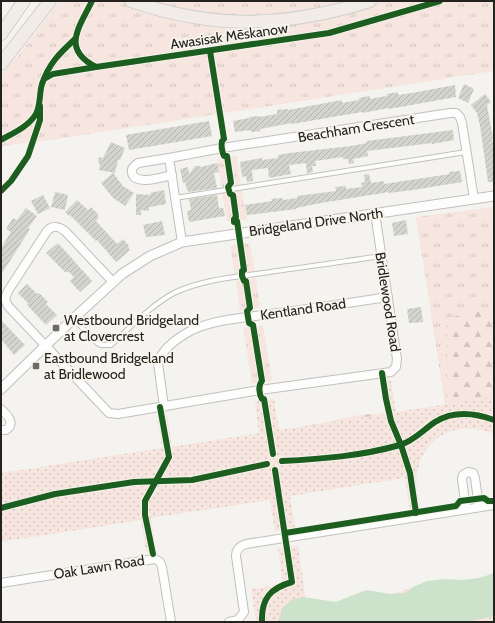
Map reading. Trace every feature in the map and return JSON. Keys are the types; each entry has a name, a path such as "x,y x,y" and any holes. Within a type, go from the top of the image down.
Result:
{"main road":[{"path":"1,34 24,1"},
{"path":"1,64 50,1"},
{"path":"131,1 164,11 198,18 248,22 271,22 309,17 370,1"}],"street":[{"name":"Beachham Crescent","path":"172,175 141,180 135,179 132,176 131,170 138,163 222,148 456,113 460,117 474,199"},
{"path":"169,158 182,242"},
{"name":"Bridgeland Drive North","path":"1,389 113,282 136,264 164,249 182,242 494,196"},
{"name":"Bridlewood Road","path":"45,346 109,413 118,414 260,390 391,372 396,367 397,359 375,213"},
{"path":"45,346 8,306 5,299 8,291 51,227 56,226 66,231 113,282"},
{"name":"Kentland Road","path":"164,406 158,363 166,350 175,341 193,330 216,323 248,317 388,297"},
{"path":"1,408 10,418 11,424 6,430 1,430"},
{"path":"466,509 462,479 463,475 468,472 473,473 475,478 479,507"},
{"path":"229,622 238,620 244,612 236,556 236,551 240,546 494,505"},
{"name":"Oak Lawn Road","path":"1,583 155,559 160,562 162,567 171,622"}],"lane":[{"path":"175,198 466,152"},
{"path":"74,318 97,343 101,345 111,345 158,303 175,293 190,287 242,276 381,256"}],"green space":[{"path":"60,1 494,1 494,71 51,140 1,146 1,75 17,57"},
{"path":"237,156 241,186 222,189 217,160"},
{"path":"242,190 247,220 227,221 222,193"},
{"path":"494,207 494,397 445,405 416,217"},
{"path":"250,243 255,272 235,275 230,246"},
{"path":"256,278 260,308 240,311 236,281"},
{"path":"494,308 494,432 477,426 287,430 359,415 448,409 447,318"},
{"path":"263,325 272,381 252,384 243,328"},
{"path":"391,381 396,412 494,397 494,434 468,428 456,430 444,434 434,440 426,450 420,461 417,475 420,509 410,510 405,478 290,496 295,528 275,531 270,500 151,518 156,551 146,551 141,520 1,542 1,473 162,448 157,417 167,415 172,447 259,433 255,402 274,399 279,430 385,414 381,382"},
{"path":"298,546 306,600 334,602 393,594 428,582 470,580 494,574 494,622 256,622 251,589 283,584 278,549"}],"shaded area":[{"path":"494,573 494,616 466,622 278,622 282,608 292,600 303,597 336,602 366,590 390,594 405,593 413,587 427,581 480,578"}],"building":[{"path":"464,84 474,89 468,103 458,98"},
{"path":"455,85 456,97 389,109 292,123 260,129 260,131 251,132 250,130 235,132 233,121 249,117 277,114 277,110 288,110 342,100 342,103 359,100 359,98 370,96 370,99 387,96 387,94 398,92 398,95"},
{"path":"485,94 491,102 487,105 493,138 494,182 488,182 480,126 477,113 471,105"},
{"path":"209,121 212,136 129,150 126,135"},
{"path":"453,130 454,140 432,144 367,151 368,156 353,159 354,163 349,164 348,159 343,159 343,157 315,161 316,166 312,166 313,172 307,173 306,163 289,165 291,174 269,178 268,168 252,170 253,181 247,182 246,176 242,177 240,162 262,158 262,160 278,158 278,155 290,153 351,146 367,143 367,141"},
{"path":"111,142 125,148 120,160 118,160 115,173 99,170 100,164 98,163 99,157 103,158"},
{"path":"217,163 219,172 214,173 217,188 188,192 185,182 183,183 180,169 188,167 189,174 195,166 201,167"},
{"path":"460,171 462,182 321,203 296,209 247,215 245,205 272,201 271,199 282,198 283,200 297,198 297,196 336,191 335,187 346,186 346,189 362,187 361,183 365,182 364,175 369,174 371,183 384,181 384,184 450,174 449,172"},
{"path":"113,173 123,186 134,193 125,206 113,198 101,183"},
{"path":"164,190 166,204 149,207 149,211 141,210 141,215 136,215 136,194 151,195 150,193"},
{"path":"55,192 68,195 65,210 51,207"},
{"path":"43,195 50,208 38,214 31,201"},
{"path":"217,195 219,208 223,208 225,216 189,222 187,211 191,210 189,199"},
{"path":"77,200 88,210 91,207 98,214 97,215 99,217 96,221 117,244 123,239 129,246 128,247 130,250 116,262 97,240 96,241 70,215 69,216 65,212"},
{"path":"26,208 37,216 28,228 30,229 1,275 1,248 11,232 6,229 13,218 17,220"},
{"path":"406,220 408,234 394,236 392,223"},
{"path":"162,221 165,235 146,237 143,225"},
{"path":"58,243 92,281 80,292 70,281 74,277 69,272 65,272 46,253"},
{"path":"27,284 48,302 46,304 57,315 46,325 18,293"},
{"path":"421,307 423,322 409,323 407,309"},
{"path":"1,320 25,345 14,355 1,339"}],"cycle path":[{"name":"Awasisak Mēskanow","path":"92,1 78,29 76,45 79,53 85,60 96,67 329,33 440,1"},
{"path":"1,140 20,129 33,119 38,110 40,92 48,70 60,54 75,39"},
{"name":"Awasisak Mēskanow","path":"210,51 224,139 222,141 222,148 224,156 227,156 231,183 228,187 230,194 233,195 236,217 234,222"},
{"path":"44,79 53,74 96,67"},
{"path":"1,191 11,181 28,156 40,120 40,106"},
{"path":"237,221 244,270 242,271 242,276 244,281 246,281 250,308 247,311 249,323 253,325 262,381 259,387 262,399 264,399 273,454"},
{"path":"382,373 391,421 410,473 416,513"},
{"path":"153,554 145,515 145,501 169,457 160,407"},
{"path":"282,461 371,452 400,445 414,438 435,422 449,416 464,414 494,420"},
{"path":"1,508 55,494 134,482 192,480 267,464"},
{"path":"262,622 263,606 269,595 278,587 292,582 275,470"},
{"path":"285,533 456,506 460,501 484,498 488,501 494,501"}],"place":[{"name":"Westbound Bridgeland at Clovercrest","path":"56,328"},
{"name":"Eastbound Bridgeland at Bridlewood","path":"36,366"}]}
